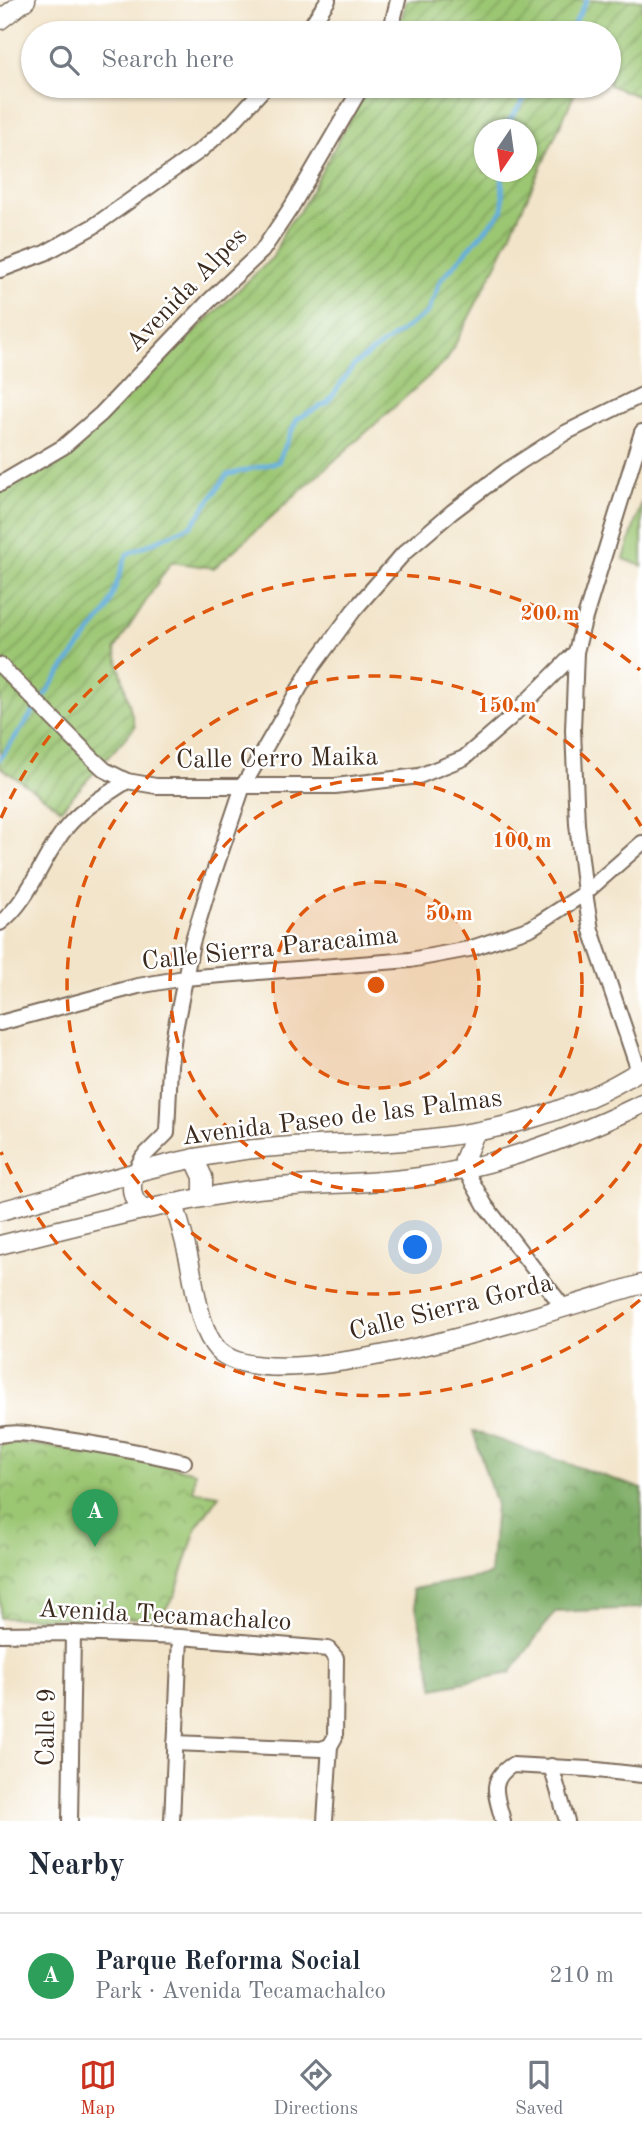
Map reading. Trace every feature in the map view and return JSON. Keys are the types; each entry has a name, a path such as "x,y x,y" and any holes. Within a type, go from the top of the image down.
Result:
{"main road":[{"path":"0,20 26,0"},
{"name":"Avenida Paseo de las Palmas","path":"0,1211 194,1158 289,1145 391,1142 475,1133 547,1114 592,1097 640,1070"},
{"path":"0,1245 203,1197 303,1185 418,1178 465,1169 545,1145 601,1124 642,1104"},
{"path":"465,1169 464,1160 475,1133"},
{"path":"194,1158 203,1177 203,1197"},
{"path":"134,1173 131,1194 135,1203 144,1210"},
{"name":"Calle Sierra Gorda","path":"174,1203 205,1331 219,1351 240,1363 306,1366 397,1353 469,1335 642,1284"}],"street":[{"path":"314,21 328,0"},
{"path":"393,21 397,0"},
{"path":"0,270 45,253 94,226 201,150 255,98"},
{"name":"Avenida Alpes","path":"0,484 63,447 101,414 209,301 262,251 292,206 355,98"},
{"path":"134,1173 143,1157 167,1133 170,1065 184,978 200,918 243,786 310,670 354,610 404,553 452,512 506,471 565,433 642,395"},
{"path":"640,1070 591,930 578,824 575,757 576,652 642,432"},
{"name":"Calle Cerro Maika","path":"127,781 156,786 334,786 419,776 464,758 509,719 576,652"},
{"path":"0,665 105,770 127,781"},
{"path":"0,923 30,886 65,829 80,812 127,781"},
{"name":"Calle Sierra Paracaima","path":"0,1023 138,986 184,978 410,960 469,949 531,928 586,893 642,843"},
{"path":"465,1169 485,1205 563,1307"},
{"path":"0,1435 12,1432 82,1441 184,1462"},
{"name":"Avenida Tecamachalco","path":"0,1634 73,1633 180,1637 328,1649 336,1658 335,1737 330,1746"},
{"name":"Calle 9","path":"70,1821 73,1633"},
{"path":"172,1821 180,1637"},
{"path":"175,1743 321,1749 330,1746 325,1821"},
{"path":"503,1821 495,1787 498,1777 512,1765 642,1775"},
{"path":"551,1766 567,1821"}],"green space":[{"path":"407,0 642,0 642,98 621,90 621,21 401,21"},
{"path":"361,98 573,98 537,176 537,119 474,119 474,182 534,182 498,261 447,360 214,568 171,562 115,649 135,727 61,809 0,767 0,492 68,450 273,257 286,227 300,211"},
{"path":"642,501 642,566 624,559"},
{"path":"473,1431 642,1489 642,1608 555,1612 510,1673 434,1688 412,1589 490,1575 496,1505"},
{"path":"13,1442 134,1458 195,1472 193,1491 219,1495 197,1526 175,1595 159,1618 0,1618 0,1445"}],"waterway":[{"path":"576,21 587,0"},
{"path":"510,119 525,98"},
{"path":"0,759 107,611 127,554 192,525 227,475 278,462 297,419 328,402 354,365 428,312 440,281 503,210 502,182"}],"place":[{"name":"Parque Reforma Social","path":"95,1547"}]}
